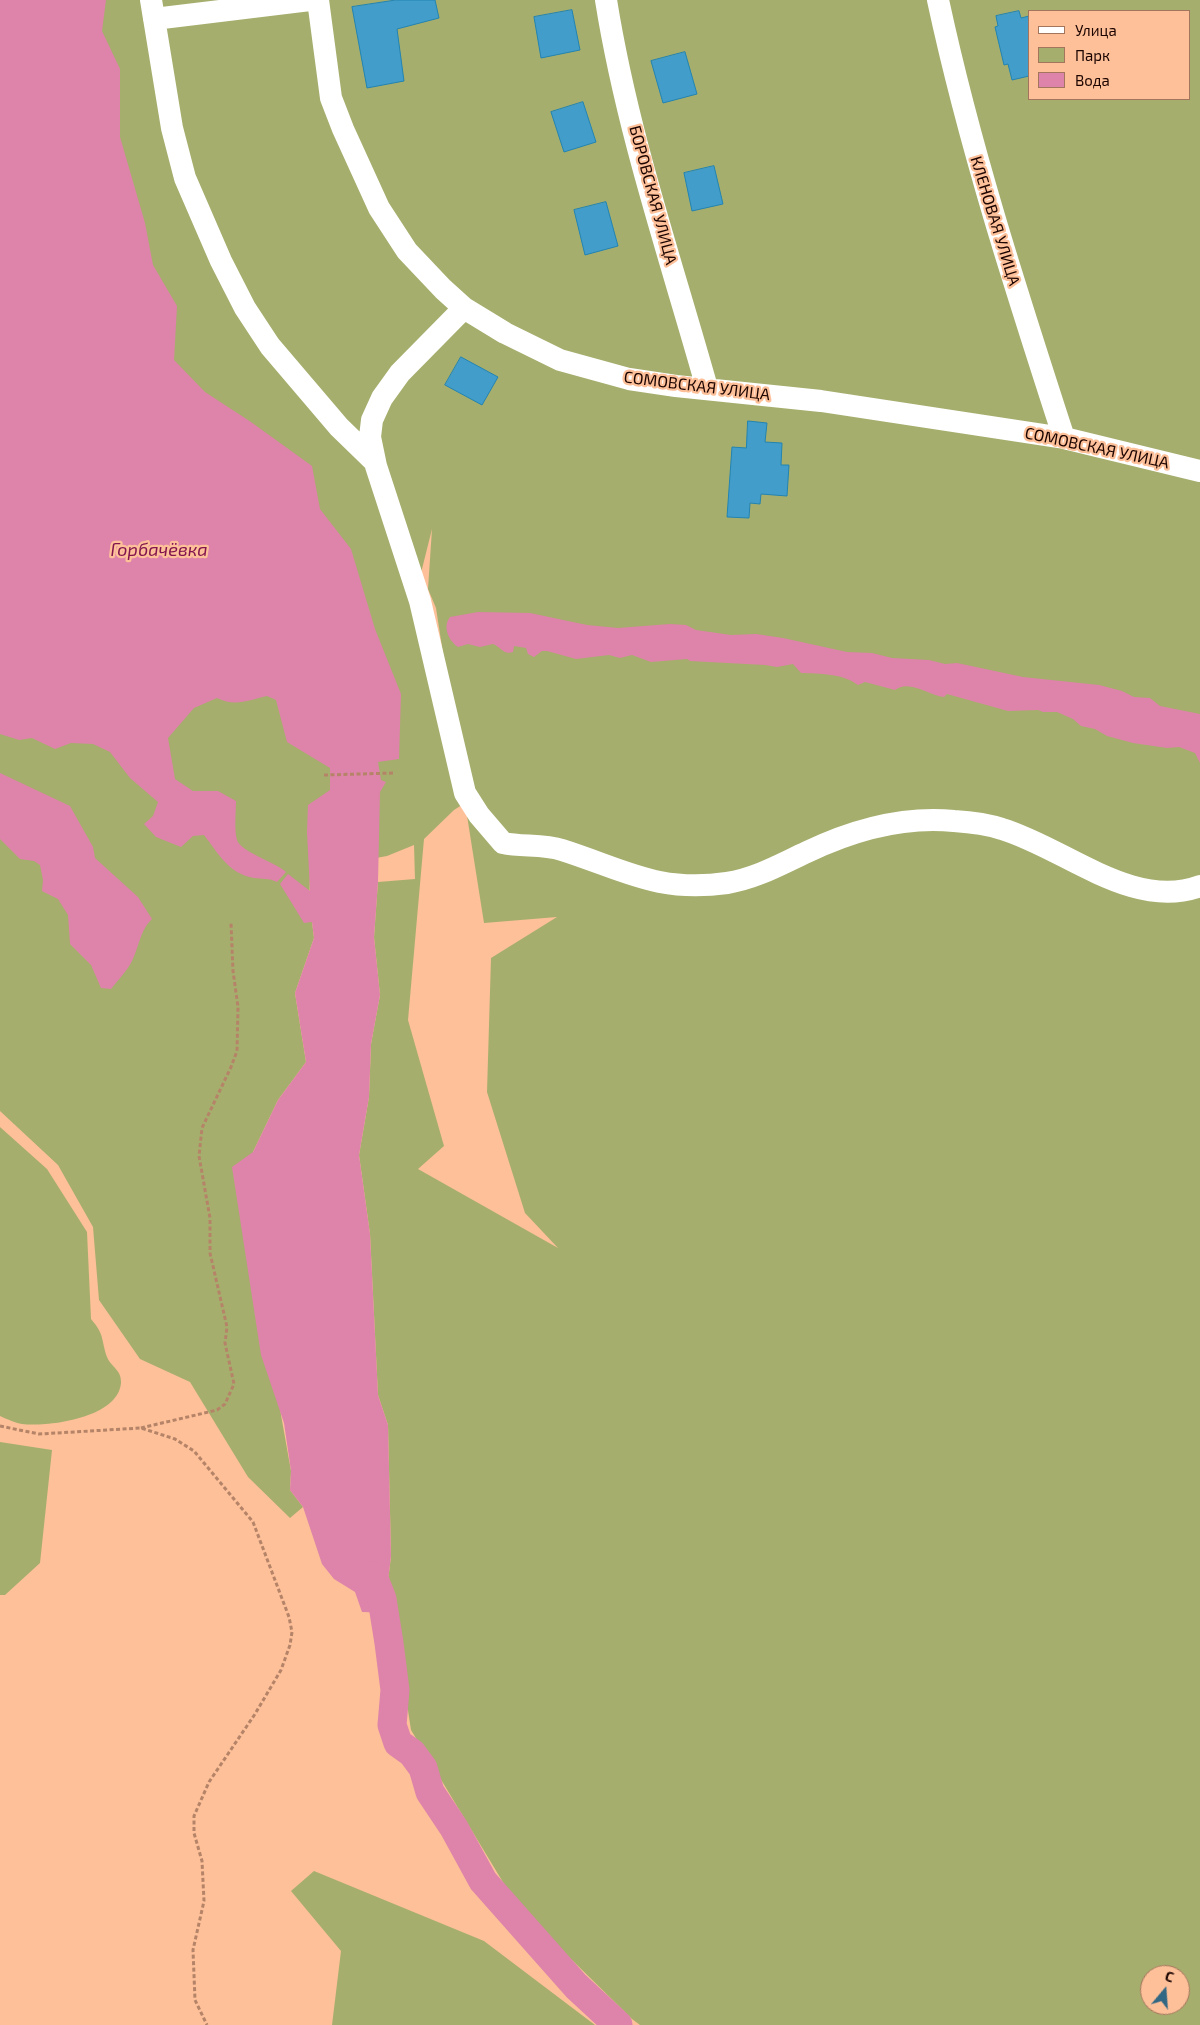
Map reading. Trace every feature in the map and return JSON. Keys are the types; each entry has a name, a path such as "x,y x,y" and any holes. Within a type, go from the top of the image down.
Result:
{"street":[{"path":"310,0 152,9 172,128 184,178 194,204 237,293 254,322 278,356 339,427 374,461"},
{"name":"СОМОВСКАЯ УЛИЦА","path":"318,0 331,98 366,182 379,208 407,251 464,308 505,333 560,360 629,378 676,386 707,388 868,408 1064,438 1200,471"},
{"name":"БОРОВСКАЯ УЛИЦА","path":"606,0 612,38 640,151 707,388"},
{"name":"КЛЕНОВАЯ УЛИЦА","path":"938,0 974,152 1000,243 1064,438"},
{"path":"464,308 400,373 382,398 372,420 370,437 374,461 420,601 465,793 479,815 503,843 561,850 650,881 673,886 708,885 744,880 764,873 809,851 851,834 877,827 928,819 955,821 1002,829 1136,888 1175,892 1200,886"}],"path":[{"path":"324,775 394,773"},
{"path":"0,1426 39,1434 141,1428 218,1410 225,1404 234,1384 225,1343 227,1327 210,1253 210,1218 199,1156 202,1128 232,1067 237,1051 238,1007 233,971 231,924"},
{"path":"141,1428 175,1439 194,1451 254,1522 289,1617 292,1632 288,1657 208,1782 194,1816 194,1833 202,1862 204,1901 193,1950 194,2000 207,2025"}],"green space":[{"path":"0,0 1200,0 1200,2025 640,2025 518,1907 411,1730 388,1581 391,1556 388,1425 378,1395 370,1234 359,1155 369,1097 371,1044 380,995 374,937 378,882 415,879 414,845 387,856 310,870 309,922 312,922 314,938 295,993 306,1062 278,1100 253,1152 281,1415 291,1471 290,1490 303,1507 290,1518 248,1477 190,1382 140,1359 99,1300 93,1227 58,1165 0,1111","holes":["432,529 428,589 436,608 444,660 421,573","465,803 484,923 557,917 491,958 487,1092 525,1213 558,1248 418,1169 444,1146 408,1020 424,839 454,810"]},
{"path":"0,1127 47,1169 87,1232 91,1319 101,1334 107,1357 121,1379 117,1395 108,1405 80,1418 64,1422 34,1425 11,1421 0,1416"},
{"path":"0,1442 52,1450 40,1563 5,1595 0,1595"},
{"path":"314,1871 484,1941 595,2025 332,2025 341,1951 291,1891"}],"water":[{"name":"Горбачёвка","path":"0,0 106,0 102,31 120,69 120,137 145,223 153,265 177,306 174,360 205,392 312,466 320,509 351,549 375,629 401,694 399,759 378,762 381,780 386,782 380,792 378,882 374,937 380,995 371,1044 369,1097 359,1155 370,1234 378,1395 388,1425 391,1556 388,1581 392,1613 362,1612 355,1592 334,1579 322,1564 303,1507 290,1490 291,1471 284,1423 261,1355 232,1167 253,1152 278,1100 306,1062 295,993 314,938 312,922 304,923 280,884 288,874 310,891 307,832 308,805 330,790 330,768 287,742 276,700 267,696 236,702 217,698 194,708 168,738 175,779 193,791 218,791 236,801 235,826 237,840 251,853 286,872 277,882 245,876 238,872 225,862 204,835 193,836 181,847 156,837 144,824 153,816 158,802 130,778 110,752 93,744 71,743 55,749 32,738 19,740 0,734"},
{"path":"478,612 530,613 587,625 618,628 670,624 686,625 696,630 731,635 756,634 847,652 872,653 892,658 929,660 945,664 957,663 1023,677 1099,685 1122,691 1134,697 1150,698 1160,706 1200,714 1200,763 1195,753 1179,747 1167,748 1133,743 1107,736 1095,729 1081,726 1073,719 1057,712 1038,710 1008,711 947,694 944,697 938,696 912,687 900,687 895,690 865,682 858,685 838,676 801,673 793,664 777,667 690,661 687,659 651,662 632,655 620,658 609,655 576,659 547,651 542,651 534,657 528,654 526,648 514,646 513,652 510,653 504,652 493,644 480,647 468,644 458,647 448,634 447,625 450,617"},
{"path":"0,773 70,806 93,847 95,858 138,897 152,919 142,934 131,963 111,989 101,988 91,965 70,944 68,915 58,899 42,891 43,880 40,865 34,861 20,859 0,839"}],"building":[{"path":"396,0 435,0 439,18 397,29 404,81 367,88 352,7"},
{"path":"572,10 580,50 541,58 534,17"},
{"path":"1019,11 1021,18 1028,16 1028,76 1012,80 1008,64 1004,65 995,27 998,26 996,16"},
{"path":"685,52 697,94 663,103 651,61"},
{"path":"583,102 596,142 564,152 551,112"},
{"path":"714,166 723,204 692,211 684,173"},
{"path":"606,202 618,246 585,255 574,210"},
{"path":"461,357 498,377 482,405 445,385"},
{"path":"748,421 767,423 765,442 782,443 781,465 789,465 787,496 761,494 760,504 750,503 749,518 727,517 732,447 746,448"}],"waterway":[{"path":"373,1576 382,1599 389,1643 395,1690 392,1725 398,1743 412,1753 423,1768 430,1792 454,1828 483,1881 576,1986 618,2025"}]}
